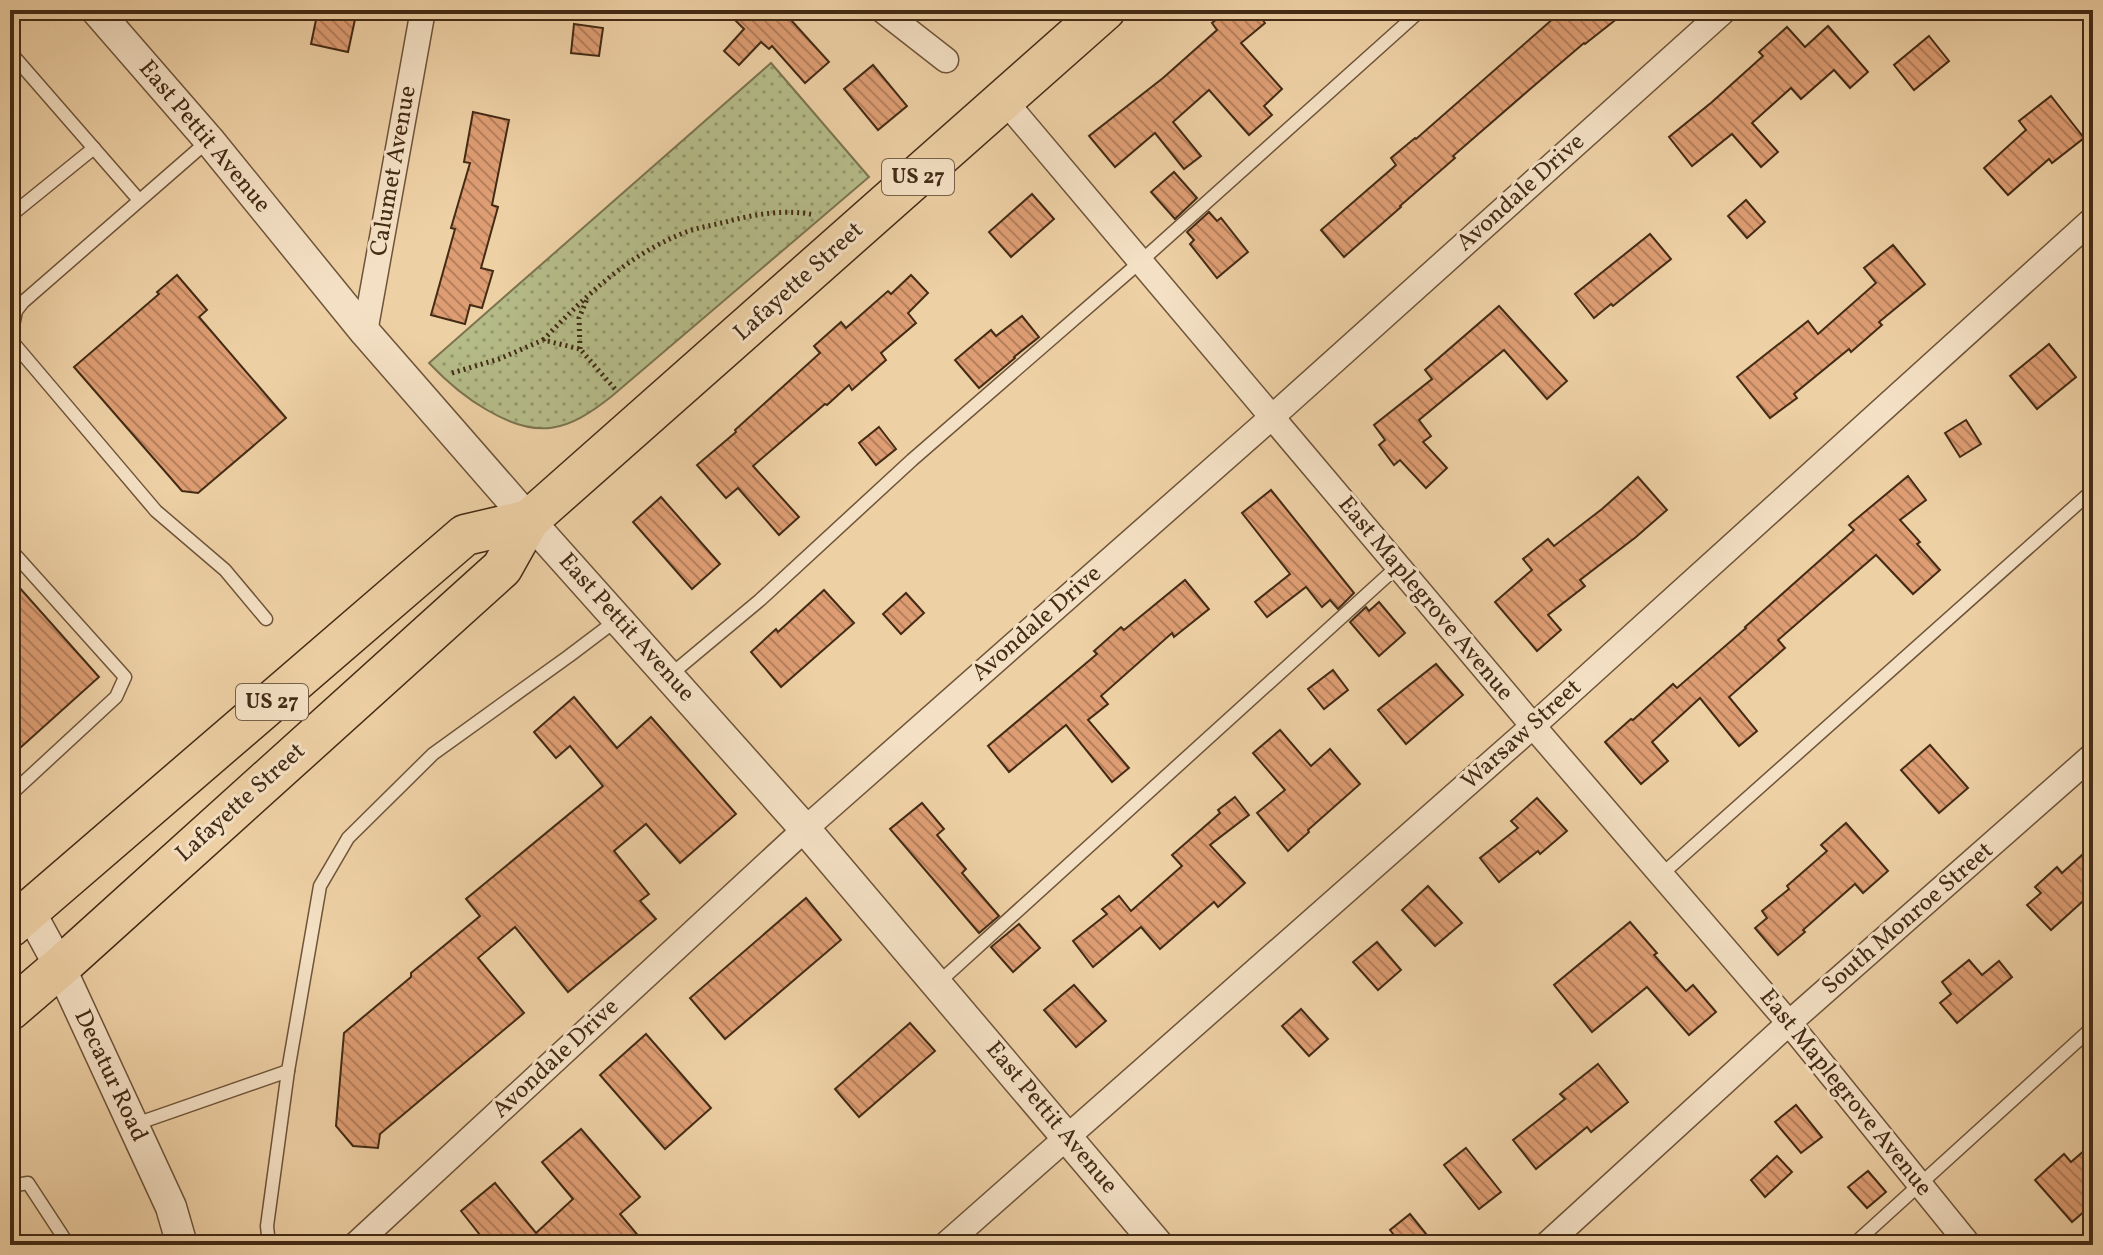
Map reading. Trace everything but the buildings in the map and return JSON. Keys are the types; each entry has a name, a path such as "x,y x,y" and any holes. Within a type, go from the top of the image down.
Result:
{"highway":[{"name":"Lafayette Street","path":"10,1010 502,568 529,520 1105,10"},
{"name":"Lafayette Street","path":"20,919 465,535 529,520"}],"street":[{"name":"East Pettit Avenue","path":"96,10 209,140 365,332 805,829 1158,1245"},
{"name":"Calumet Avenue","path":"365,332 423,10"},
{"path":"882,10 946,60"},
{"name":"Avondale Drive","path":"355,1245 805,829 1272,417 1725,10"},
{"name":"East Maplegrove Avenue","path":"1004,100 1533,726 1789,1023 1969,1245"},
{"name":"Warsaw Street","path":"945,1245 1533,726 2093,219"},
{"name":"South Monroe Street","path":"1546,1245 1789,1023 2093,755"},
{"name":"Decatur Road","path":"20,919 60,967 171,1207 182,1245"}],"lane":[{"path":"669,676 760,600 974,405 1140,262 1421,10"},
{"path":"10,52 139,200"},
{"path":"209,140 23,302 11,320 10,340 156,511 225,570 266,619"},
{"path":"10,216 94,148"},
{"path":"1661,875 2093,490"},
{"path":"10,549 125,677 116,697 10,795"},
{"path":"937,984 1398,566"},
{"path":"269,1245 267,1226 288,1071 320,886 348,838 433,754 618,619"},
{"path":"1853,1245 2093,1027"},
{"path":"133,1125 288,1071"},
{"path":"10,1186 28,1183 66,1245"}],"path":[{"path":"452,373 499,359 543,340 589,292 611,274 653,247 689,231 750,216 800,212 815,215"},
{"path":"580,349 579,318 589,292"},
{"path":"543,340 580,349 615,389"}],"green space":[{"path":"771,63 869,177 612,396 581,418 552,428 522,426 479,405 449,383 429,363"}]}
